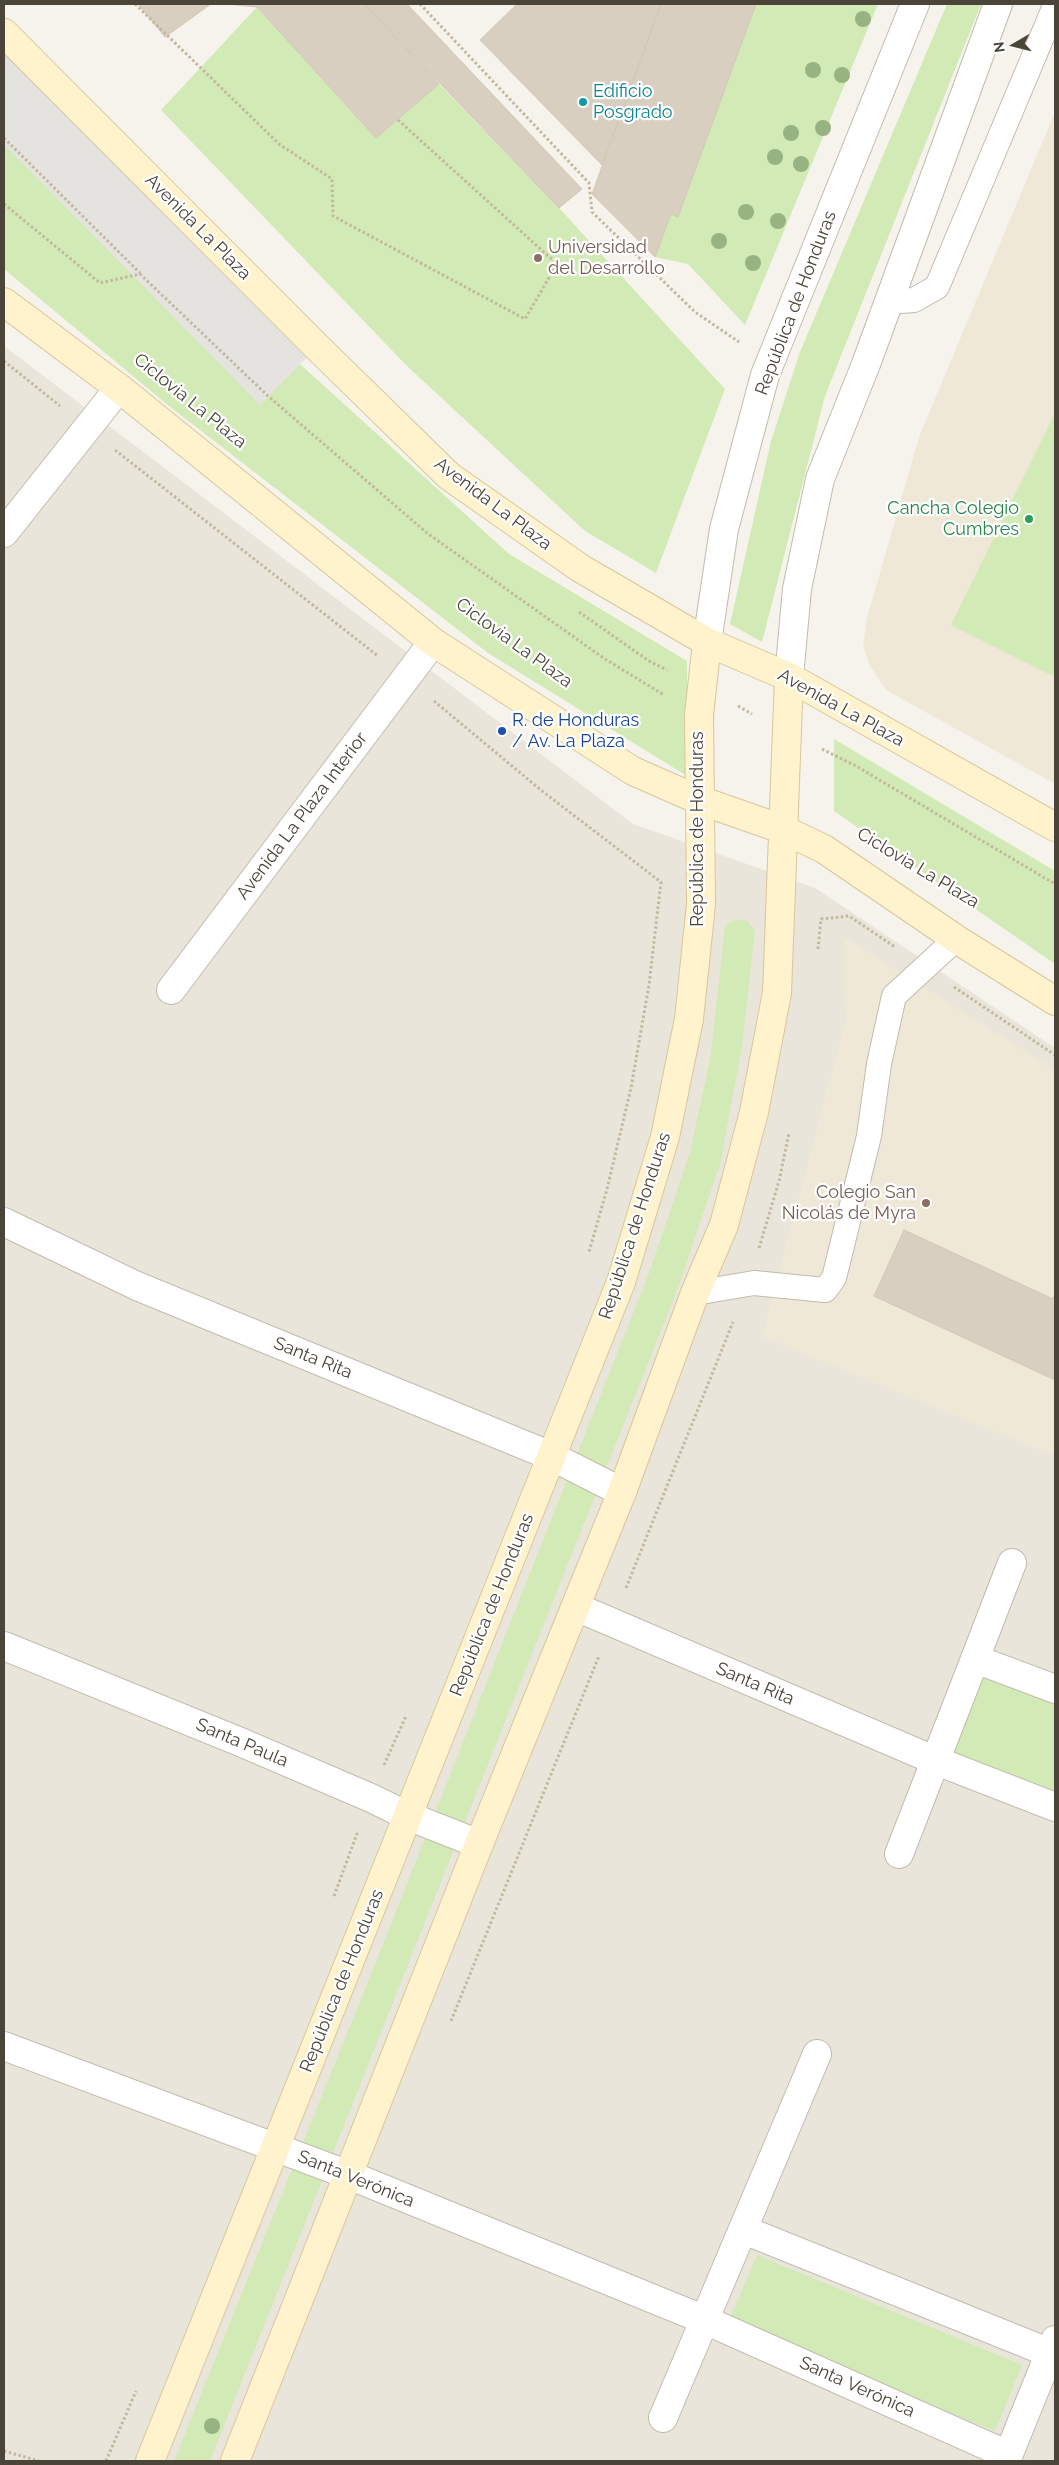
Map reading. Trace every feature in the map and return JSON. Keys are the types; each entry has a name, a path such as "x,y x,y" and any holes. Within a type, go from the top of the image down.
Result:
{"street":[{"name":"República de Honduras","path":"150,2461 621,1282 665,1137 689,1020 701,904 699,715 707,642 724,530 770,364 915,4"},
{"path":"235,2461 479,1844 622,1492 695,1293 724,1225 754,1112 777,993 789,678 797,589 820,479 888,302 998,4"},
{"name":"Avenida La Plaza","path":"4,33 310,340 449,476 580,568 707,642 789,678 1055,827"},
{"path":"4,302 119,388 433,642 633,771 700,800 782,829 824,849 956,939 1055,1001"},
{"path":"4,533 119,388"},
{"name":"Avenida La Plaza Interior","path":"171,990 433,642"},
{"name":"Santa Rita","path":"4,1222 136,1286 551,1456 622,1492"},
{"path":"899,1854 1012,1563"},
{"name":"Santa Rita","path":"576,1607 934,1760 1055,1807"},
{"name":"Santa Paula","path":"4,1646 479,1844"},
{"path":"975,1659 1055,1689"},
{"name":"Santa Verónica","path":"4,2046 349,2175 705,2320 1007,2458 1053,2346 744,2230"},
{"path":"663,2418 817,2054"}],"lane":[{"path":"888,302 914,300 938,286 1055,6"},
{"path":"695,1293 748,1283 825,1290 834,1278 869,1136 880,1064 894,996 956,939"}],"path":[{"path":"135,4 279,144 332,179 333,216 525,319 557,264 398,120"},
{"path":"420,4 589,183 592,212 695,312 770,364"},
{"path":"4,138 140,274 283,410 427,533 604,659 699,715"},
{"path":"4,204 100,283 140,274"},
{"path":"4,361 406,678 542,791 661,882 649,985 631,1088 608,1189 588,1256"},
{"path":"333,1898 371,1798 409,1707"},
{"path":"106,2461 137,2389"},
{"path":"4,2451 39,2461"}],"shaded area":[{"path":"4,33 317,347 260,405 4,144"},
{"path":"1055,112 1055,784 886,690 870,666 863,646 867,618 919,437"},
{"path":"4,346 633,824 815,888 1055,1048 1055,2461 4,2461"},
{"name":"Colegio San Nicolás de Myra","path":"844,937 1055,1070 1055,1456 762,1337 845,1023"}],"green space":[{"path":"756,4 878,4 745,325 688,264 655,257 671,214 678,217"},
{"path":"947,4 981,4 825,396 762,642 730,624 771,441 800,352"},
{"path":"257,7 376,138 439,84 559,208 725,389 656,573 585,531 407,366 161,110"},
{"path":"4,144 260,404 300,364 509,554 687,661 687,776 488,653 169,406 4,269"},
{"name":"Cancha Colegio Cumbres","path":"1055,413 1055,677 951,625"},
{"path":"834,739 1055,871 1055,964 834,811"},
{"path":"735,919 747,921 755,930 742,1047 720,1164 676,1293 210,2461 174,2461 372,1972 649,1273 690,1152 710,1060 725,926"},
{"path":"982,1675 1055,1703 1055,1794 952,1754"},
{"path":"757,2255 1022,2365 995,2431 729,2321"}],"building":[{"path":"138,4 211,4 165,37"},
{"path":"227,4 364,4 439,84 376,138 257,7"},
{"path":"364,4 407,4 582,189 559,208"},
{"name":"Edificio Posgrado","path":"517,4 661,4 602,165 480,40"},
{"path":"661,4 756,4 678,217 671,214 655,257 592,194"},
{"path":"904,1230 1053,1299 1055,1293 1055,1380 874,1296"}],"place":[{"name":"Edificio Posgrado","path":"583,102"},
{"name":"Universidad del Desarrollo","path":"538,258"},
{"name":"Cancha Colegio Cumbres","path":"1029,519"},
{"name":"R. de Honduras / Av. La Plaza","path":"502,731"},
{"name":"Colegio San Nicolás de Myra","path":"926,1203"}]}
